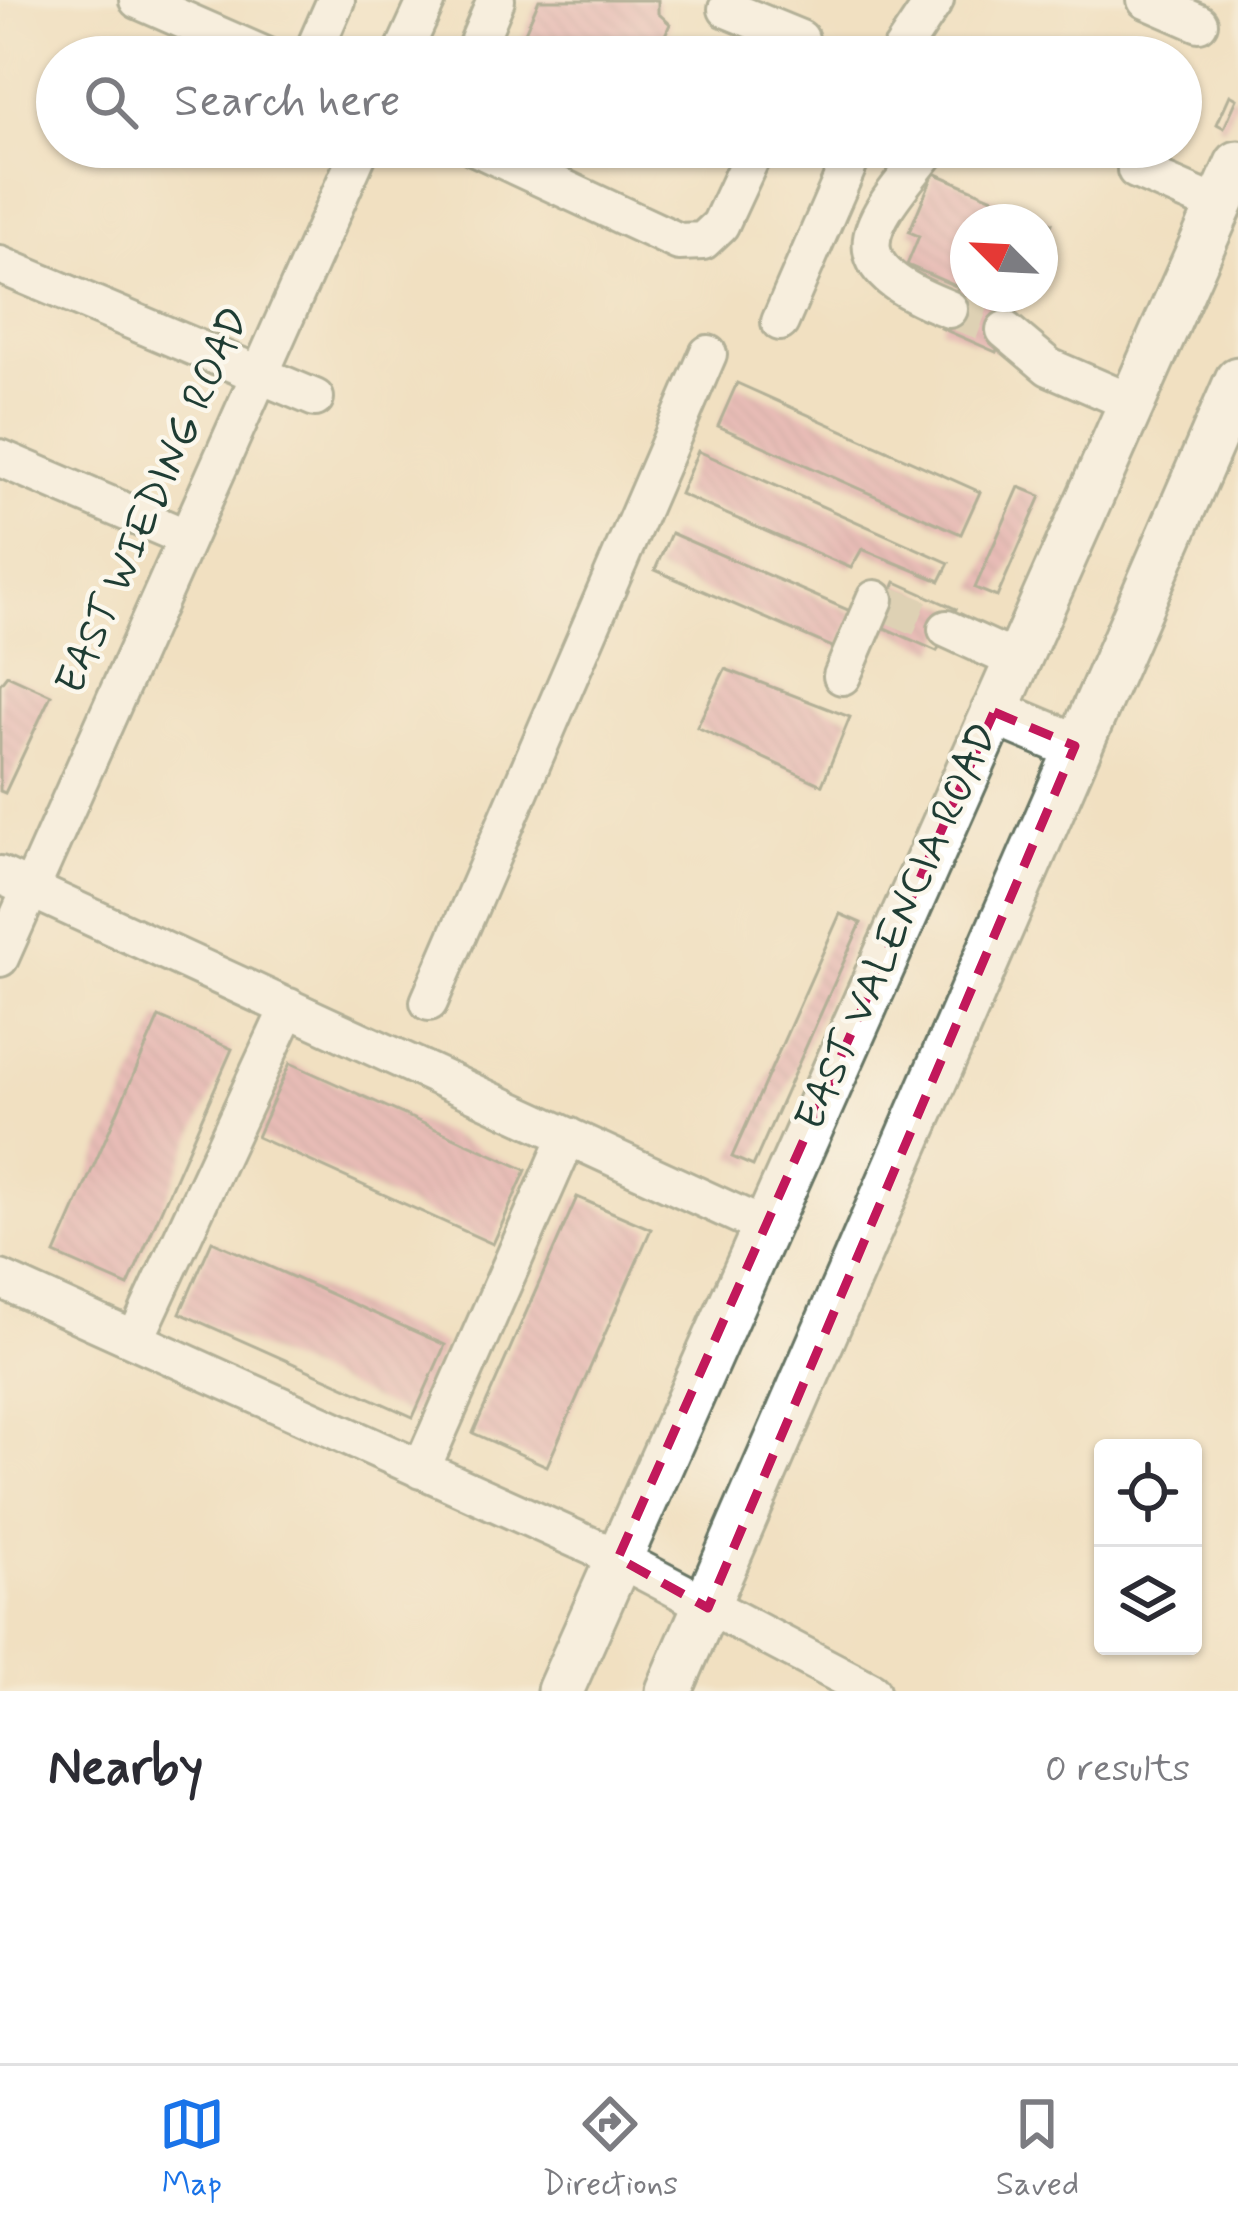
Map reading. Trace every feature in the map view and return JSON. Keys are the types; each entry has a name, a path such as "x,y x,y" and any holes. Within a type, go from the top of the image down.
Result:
{"main road":[{"name":"EAST VALENCIA ROAD","path":"560,1691 1238,164"},
{"name":"EAST VALENCIA ROAD","path":"669,1691 1075,746 1238,380"},
{"path":"994,712 1075,746"}],"street":[{"path":"138,0 220,36"},
{"path":"320,36 336,0"},
{"path":"411,36 427,0"},
{"path":"481,36 496,0"},
{"path":"911,36 935,0"},
{"path":"1146,0 1199,23"},
{"path":"727,9 793,36"},
{"name":"EAST WIEDING ROAD","path":"0,958 15,883 187,538 352,168"},
{"path":"520,168 680,242 703,241 720,225 746,168"},
{"path":"781,322 847,168"},
{"path":"914,168 883,208 869,244 877,272 910,295 949,310"},
{"path":"1136,170 1220,206"},
{"path":"0,265 315,398"},
{"path":"1005,330 1049,367 1132,403"},
{"path":"429,1002 708,354"},
{"path":"0,458 187,538"},
{"path":"842,676 875,599"},
{"path":"947,629 1017,661"},
{"path":"15,883 765,1227"},
{"path":"135,1340 289,1007"},
{"path":"421,1470 568,1136"},
{"path":"0,1280 618,1558 871,1691"}],"highlighted area":[{"path":"994,712 1075,746 708,1608 618,1558"}],"building":[{"path":"539,0 658,0 658,13 670,24 665,36 523,36"},
{"path":"1230,95 1237,99 1224,128 1217,124"},
{"path":"934,173 1007,204 950,204 950,284 907,265 919,236 909,232"},
{"path":"950,306 950,312 1013,312 996,352 941,328"},
{"path":"737,383 980,492 961,534 718,426"},
{"path":"698,451 949,563 940,581 862,549 851,568 680,494"},
{"path":"1019,487 1041,496 997,597 975,588"},
{"path":"671,533 855,613 839,650 655,570"},
{"path":"896,582 956,609 937,651 878,625"},
{"path":"725,669 850,717 822,785 697,727"},
{"path":"7,675 51,695 5,793 0,791 0,684"},
{"path":"840,914 861,923 753,1166 732,1157"},
{"path":"159,1017 232,1049 128,1286 55,1254"},
{"path":"290,1063 526,1170 493,1244 257,1137"},
{"path":"577,1197 651,1229 547,1466 473,1433"},
{"path":"212,1241 445,1345 413,1417 180,1313"}],"tunnel":[{"path":"949,309 1005,330"},
{"path":"887,604 947,629"}]}
